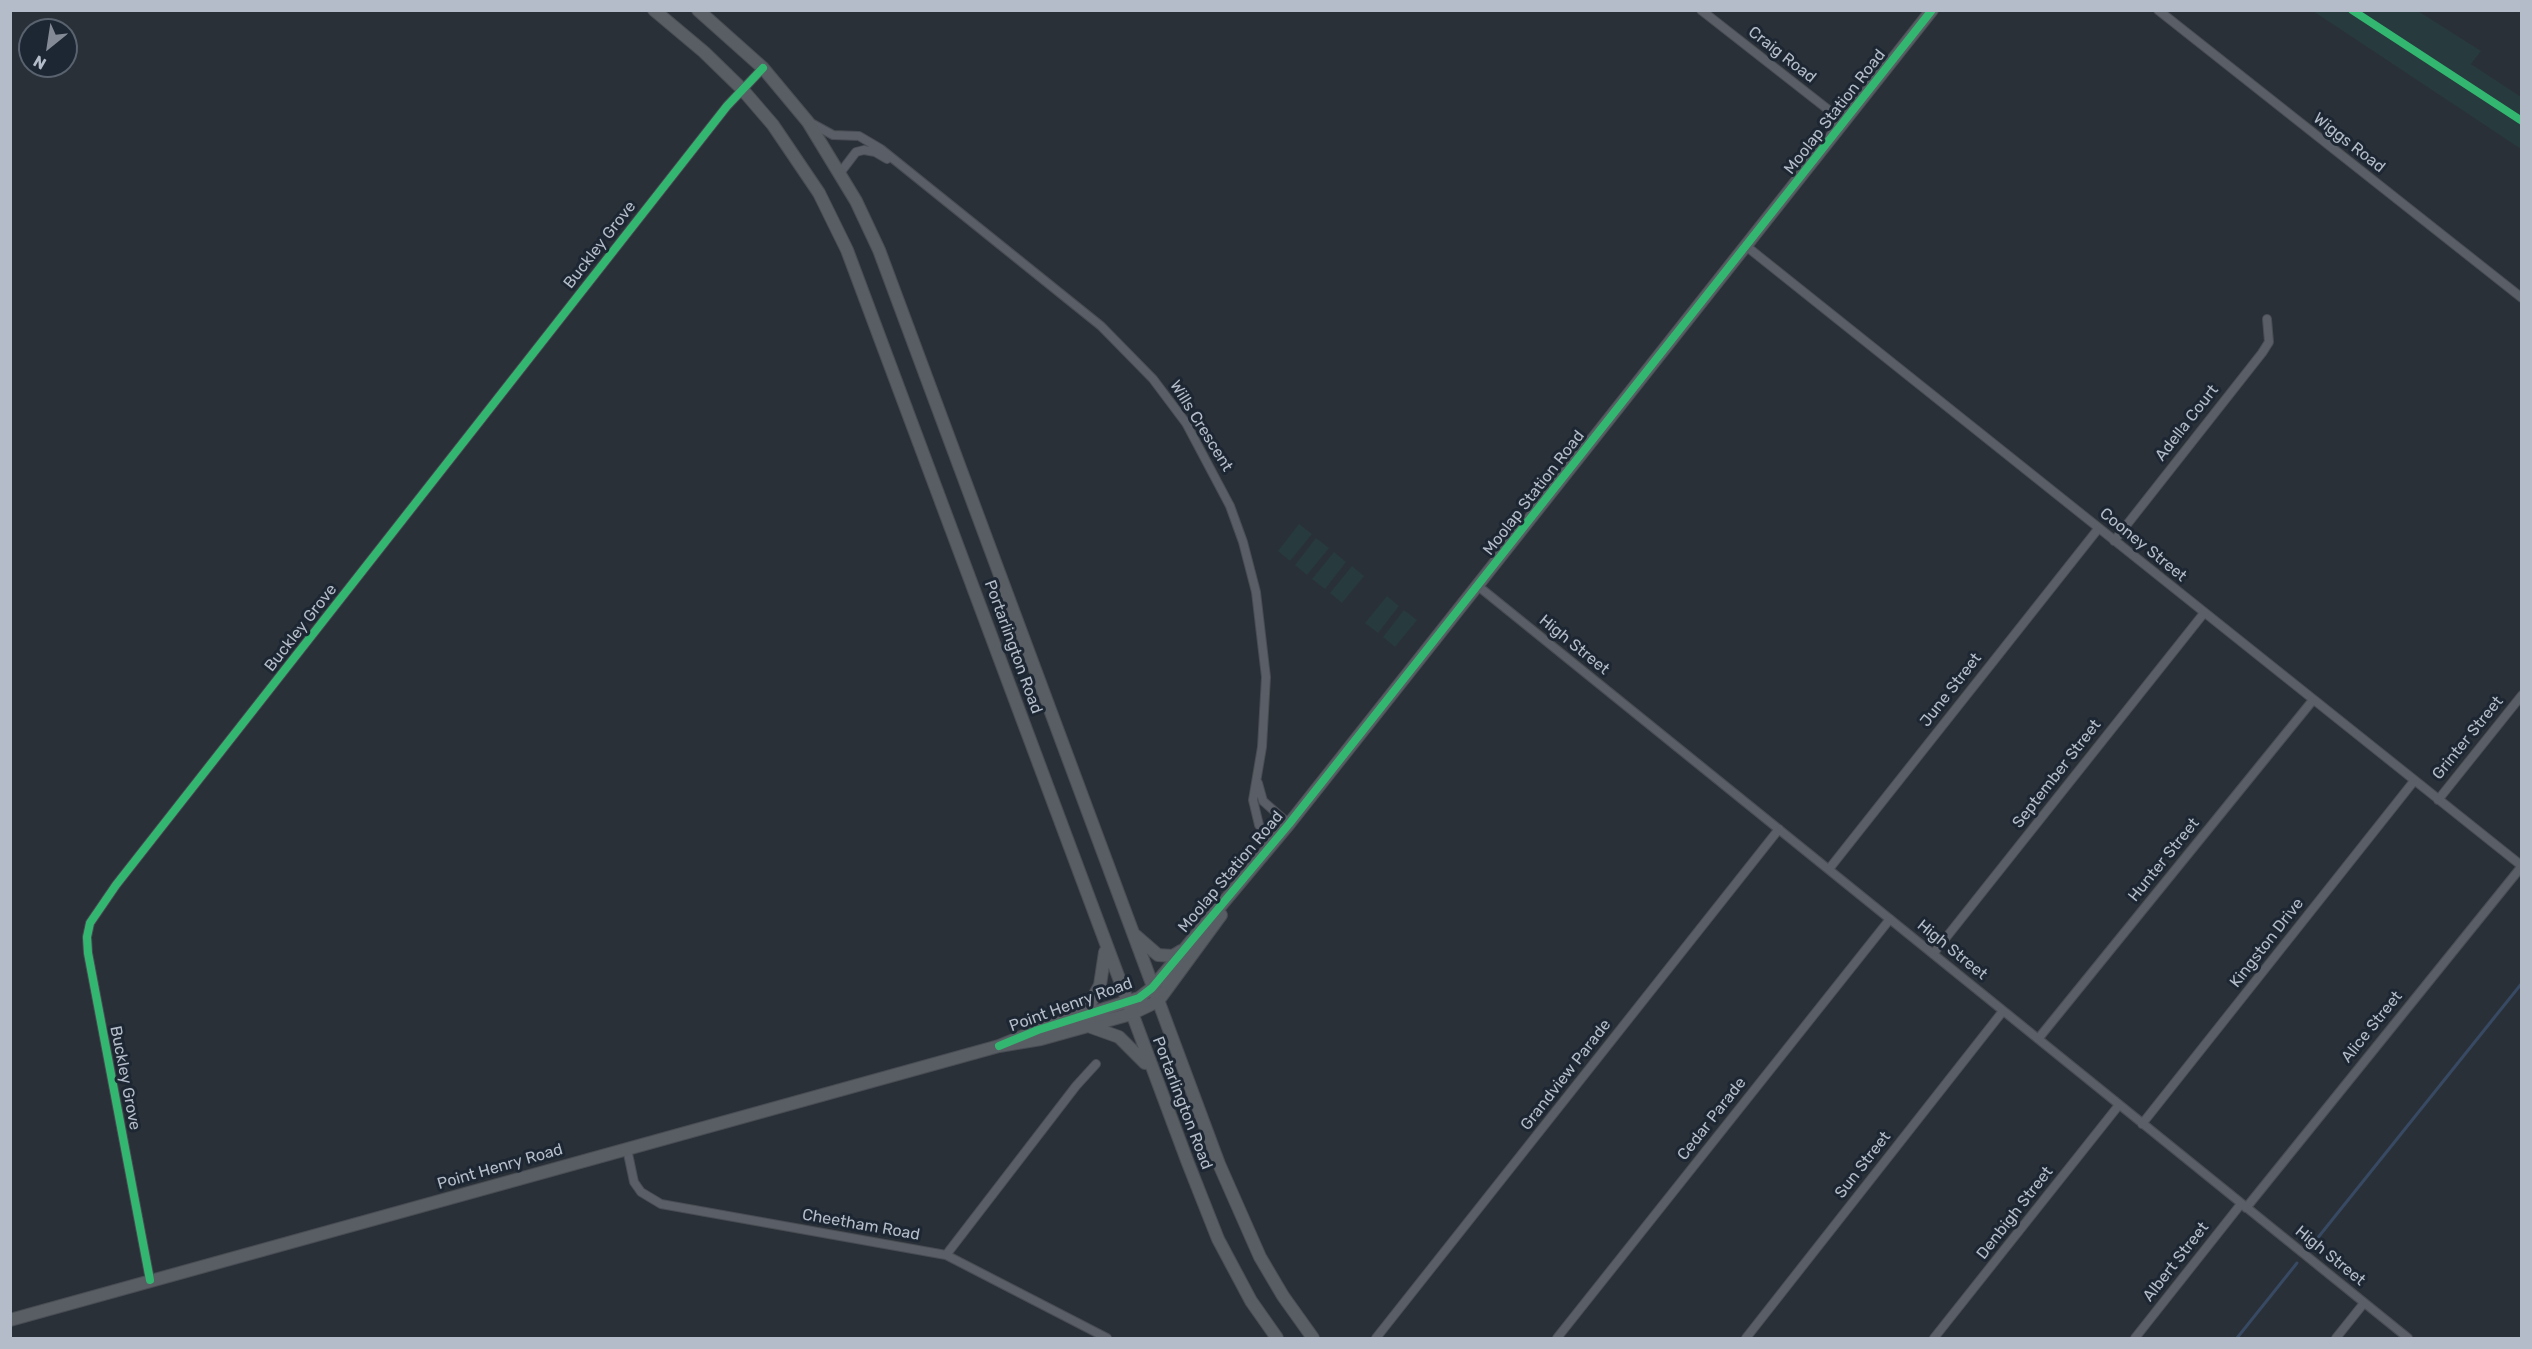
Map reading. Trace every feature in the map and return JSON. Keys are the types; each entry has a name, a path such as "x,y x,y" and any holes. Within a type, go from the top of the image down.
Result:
{"main road":[{"name":"Portarlington Road","path":"654,10 704,52 742,89 800,163 819,193 847,250 1126,1002 1218,1239 1251,1301 1277,1338"},
{"name":"Portarlington Road","path":"698,10 763,68 808,122 840,173 879,250 1152,988 1244,1225 1283,1296 1313,1338"},
{"name":"Moolap Station Road","path":"1152,988 1236,891 1290,824 1932,10"},
{"name":"Moolap Station Road","path":"1158,1001 1211,930 1236,891"},
{"path":"1132,932 1147,948 1158,955 1173,956 1184,949"},
{"path":"1074,1018 1090,1004 1100,985 1105,945"},
{"name":"Point Henry Road","path":"10,1320 999,1046 1074,1018 1139,998 1152,988"},
{"name":"Point Henry Road","path":"999,1046 1041,1039 1089,1026 1131,1014 1158,1001"},
{"path":"1089,1026 1105,1030 1132,1047 1154,1076"}],"street":[{"name":"Craig Road","path":"1701,10 1844,122"},
{"name":"Wiggs Road","path":"2158,10 2522,298"},
{"name":"Buckley Grove","path":"150,1280 88,953 87,937 90,923 146,847 727,106 763,68"},
{"name":"Wills Crescent","path":"808,122 833,135 859,136 870,141 1101,326 1153,379 1202,449 1230,506 1243,542 1256,592 1266,677 1266,712 1257,779 1253,792 1254,807 1259,825 1273,845"},
{"name":"Wills Crescent","path":"840,173 849,158 864,150 875,152 898,165"},
{"name":"Cooney Street","path":"1746,246 2522,866"},
{"name":"Adella Court","path":"2114,541 2262,353 2269,342 2267,319"},
{"name":"June Street","path":"1829,869 2098,529"},
{"name":"High Street","path":"1478,586 2408,1338"},
{"name":"September Street","path":"1933,954 2204,613"},
{"name":"Grinter Street","path":"2438,800 2522,695"},
{"name":"Hunter Street","path":"2038,1039 2313,700"},
{"path":"1257,779 1263,801 1290,824"},
{"name":"Kingston Drive","path":"2142,1124 2414,781"},
{"name":"Grandview Parade","path":"1376,1338 1779,830"},
{"name":"Alice Street","path":"2243,1206 2522,866"},
{"name":"Cedar Parade","path":"1557,1338 1890,919"},
{"name":"Sun Street","path":"1746,1338 2003,1011"},
{"path":"946,1255 1076,1086 1096,1064"},
{"name":"Denbigh Street","path":"1934,1338 2119,1105"},
{"name":"Cheetham Road","path":"627,1149 634,1182 641,1192 661,1204 946,1255 1107,1338"},
{"name":"Albert Street","path":"2135,1338 2243,1206"},
{"path":"2336,1338 2364,1303"}],"green space":[{"path":"2313,11 2418,11 2481,51 2471,64 2521,97 2521,149"},
{"path":"1299,524 1312,534 1290,561 1278,551"},
{"path":"1316,538 1329,548 1307,575 1295,565"},
{"path":"1334,552 1346,562 1325,589 1312,579"},
{"path":"1352,566 1364,576 1342,603 1330,593"},
{"path":"1387,596 1399,606 1378,633 1365,623"},
{"path":"1404,610 1417,620 1395,647 1383,637"}],"waterway":[{"path":"2312,1245 2522,983"},
{"path":"2237,1338 2297,1263"}],"cycle path":[{"path":"999,1046 1038,1030 1139,998 1152,988 1289,824 1932,10"},
{"path":"2352,10 2522,121"},
{"path":"150,1280 88,953 87,937 90,923 116,885 727,106 763,68"}]}
